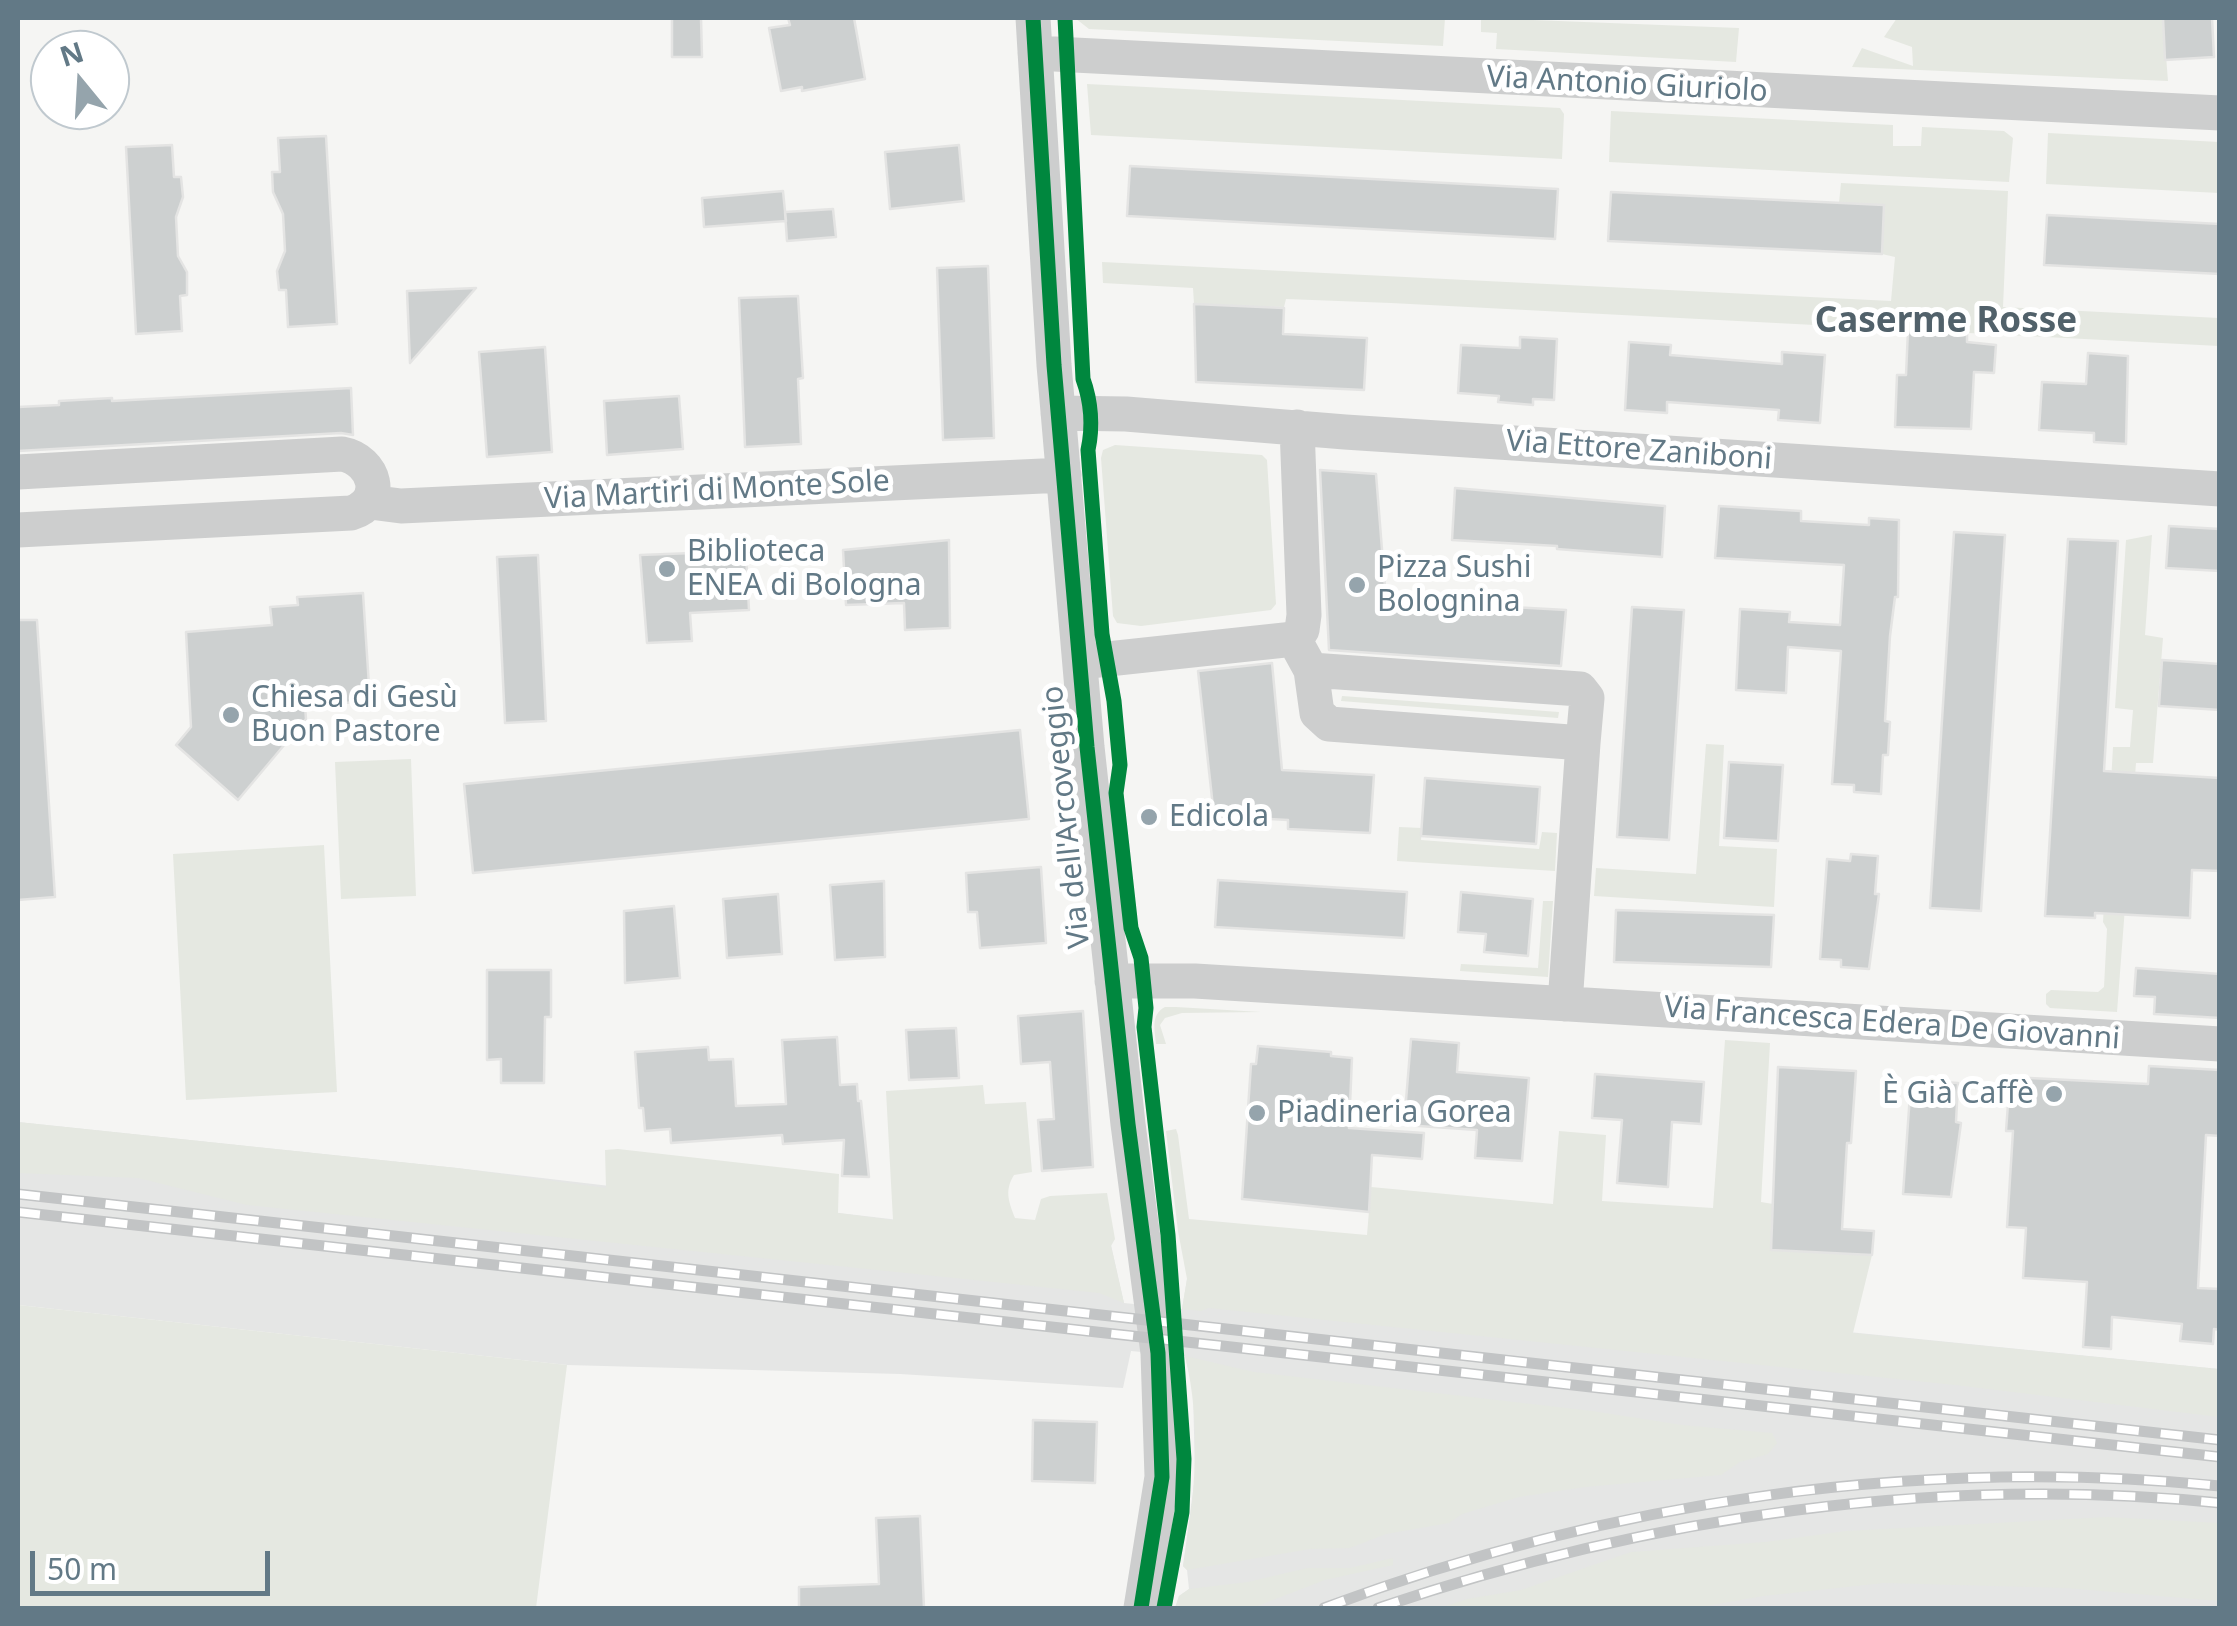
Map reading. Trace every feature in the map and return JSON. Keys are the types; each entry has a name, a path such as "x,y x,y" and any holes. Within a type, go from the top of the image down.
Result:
{"street":[{"name":"Via dell'Arcoveggio","path":"1034,18 1058,413 1080,662 1112,980 1156,1328 1162,1419 1159,1507 1142,1608"},
{"name":"Via Antonio Giuriolo","path":"1035,53 2220,113"},
{"name":"Via Ettore Zaniboni","path":"1058,413 1126,414 2220,489"},
{"path":"1080,662 1294,639 1302,630 1304,615 1297,427"},
{"path":"18,472 342,454 364,462 370,472 370,502"},
{"name":"Via Martiri di Monte Sole","path":"18,530 351,513 370,502 401,506 1064,476"},
{"path":"1294,639 1311,670 1317,714 1329,724 1583,743"},
{"path":"1311,670 1580,690 1587,698 1566,1004"},
{"name":"Via Francesca Edera De Giovanni","path":"1112,980 1195,980 2220,1044"}],"shaded area":[{"path":"1075,18 1445,18 1443,46 1089,29"},
{"path":"1481,18 1739,28 1736,62 1496,49 1497,33 1481,32"},
{"path":"1897,18 2163,18 2168,81 1852,67 1862,48 1913,66 1912,47 1884,37"},
{"path":"1087,84 1560,108 1564,114 1562,159 1091,135"},
{"path":"1611,111 1893,125 1893,146 1921,146 1922,127 2004,131 2013,138 2009,182 1609,162"},
{"path":"2048,133 2219,142 2219,193 2046,184"},
{"path":"1841,183 2008,191 2003,307 2219,318 2219,346 1391,303 1286,299 1284,307 1194,304 1193,288 1103,283 1102,262 1891,301 1895,257 1882,254 1884,206 1839,203"},
{"path":"1115,445 1262,455 1267,460 1276,604 1271,610 1141,626 1117,623 1113,616 1101,458 1103,450"},
{"path":"2152,535 2145,635 2163,638 2153,763 2136,763 2117,1012 2050,1008 2046,994 2051,990 2098,992 2104,987 2107,929 2103,922 2113,747 2130,747 2133,710 2115,708 2126,540"},
{"path":"1342,696 1559,712 1558,718 1341,701"},
{"path":"1706,744 1724,745 1719,846 1777,849 1774,907 1594,896 1596,868 1696,874"},
{"path":"411,759 416,896 341,899 335,762"},
{"path":"1399,827 1422,828 1421,840 1539,849 1542,832 1557,833 1555,871 1397,861"},
{"path":"324,845 337,1092 186,1100 173,854"},
{"path":"1543,901 1553,901 1548,977 1460,971 1461,964 1538,968"},
{"path":"1165,1007 1261,1012 1182,1013 1165,1018 1160,1025 1166,1044 1156,1044 1155,1019"},
{"path":"1725,1040 1770,1043 1761,1202 1773,1204 1772,1250 1872,1255 1853,1333 2219,1369 2219,1417 1955,1385 1209,1308 1182,1309 1187,1279 1166,1131 1176,1129 1178,1135 1189,1219 1367,1235 1371,1187 1553,1204 1559,1131 1606,1135 1602,1201 1713,1208"},
{"path":"983,1085 985,1104 1026,1102 1032,1172 1014,1175 1009,1186 1015,1218 1035,1220 1041,1199 1050,1196 1107,1193 1115,1239 1111,1246 1124,1303 1099,1293 247,1205 138,1178 18,1173 18,1122 457,1168 606,1188 605,1150 618,1149 839,1174 838,1213 893,1220 886,1091"},
{"path":"18,1122 457,1168 1111,1245 1124,1303 1182,1309 1187,1279 1208,1268 2219,1369 2219,1608 1175,1608 1179,1596 1189,1589 1183,1566 1195,1477 1193,1389 1185,1356 1131,1351 1123,1388 900,1374 567,1365 18,1305"},
{"path":"18,1305 567,1365 536,1608 18,1608"},
{"path":"1185,1356 1254,1372 1772,1433 1777,1443 1768,1454 1740,1462 1721,1475 1519,1497 1462,1514 1449,1523 1386,1534 1350,1548 1310,1549 1187,1570 1183,1566 1191,1514 1195,1435"},
{"path":"2107,1517 2219,1523 2219,1601 2066,1588 1884,1583 1695,1608 1440,1608 1521,1590 1631,1552 1765,1542 1846,1531"},
{"path":"1393,1558 1393,1565 1325,1580 1252,1608 1175,1608 1179,1596 1189,1589 1248,1582 1307,1568 1350,1568"}],"building":[{"path":"672,18 701,18 702,57 672,57"},
{"path":"788,18 854,18 865,79 781,91 769,28 790,25"},
{"path":"2163,18 2212,18 2214,57 2165,60"},
{"path":"326,136 337,324 288,327 286,290 279,290 277,271 285,251 283,214 273,192 272,172 280,172 278,138"},
{"path":"172,145 174,177 181,177 183,197 176,217 178,256 187,272 187,295 180,296 182,331 136,334 126,147"},
{"path":"959,145 964,201 890,209 885,152"},
{"path":"1130,166 1558,189 1555,239 1127,216"},
{"path":"783,191 786,221 704,227 702,198"},
{"path":"1611,192 1884,205 1882,254 1608,241"},
{"path":"833,209 836,237 787,241 785,212"},
{"path":"2047,215 2220,224 2220,274 2044,265"},
{"path":"988,266 994,438 943,440 937,268"},
{"path":"476,288 410,363 407,291"},
{"path":"798,296 803,378 798,379 801,444 745,447 739,298"},
{"path":"1194,304 1284,308 1283,334 1367,338 1364,390 1196,382"},
{"path":"1908,330 1967,333 1967,342 1996,345 1994,373 1974,372 1971,429 1895,427 1897,375 1906,375"},
{"path":"1520,337 1557,339 1554,400 1533,399 1533,405 1498,402 1499,396 1458,393 1461,345 1520,348"},
{"path":"1629,342 1671,345 1670,355 1782,364 1782,352 1825,355 1820,423 1778,420 1779,410 1667,402 1667,413 1625,410"},
{"path":"545,347 552,452 487,457 479,352"},
{"path":"2088,353 2128,356 2126,444 2094,442 2094,433 2039,430 2042,382 2086,384"},
{"path":"351,388 353,435 18,451 18,407 59,405 59,401"},
{"path":"679,396 683,449 607,455 604,401"},
{"path":"1320,470 1376,474 1386,600 1566,610 1561,666 1329,650"},
{"path":"1455,488 1665,506 1662,557 1452,540"},
{"path":"1719,506 1801,511 1801,521 1869,525 1869,518 1899,520 1898,597 1890,636 1885,721 1890,722 1888,755 1883,755 1881,794 1854,792 1854,785 1832,784 1841,651 1788,647 1786,693 1736,690 1740,609 1790,612 1789,622 1840,625 1844,565 1715,558"},
{"path":"2169,526 2220,529 2220,571 2166,568"},
{"path":"1954,532 2005,535 1981,911 1930,908"},
{"path":"2068,539 2118,541 2104,771 2220,778 2220,871 2192,870 2190,918 2095,913 2095,918 2045,916"},
{"path":"949,540 950,628 905,630 904,603 846,605 843,550"},
{"path":"746,554 749,610 690,613 692,641 647,643 640,555"},
{"path":"538,555 546,721 505,723 497,557"},
{"path":"363,593 370,701 305,706 306,719 238,800 176,745 191,727 186,632 272,625 270,607 298,605 297,597"},
{"path":"1632,607 1684,610 1669,840 1617,837"},
{"path":"18,620 37,620 55,897 18,900"},
{"path":"2162,660 2220,664 2220,710 2159,706"},
{"path":"1272,663 1282,770 1374,775 1370,833 1288,829 1288,820 1214,816 1198,671"},
{"path":"1020,730 1029,819 473,873 464,784"},
{"path":"1729,762 1783,765 1778,841 1724,838"},
{"path":"1425,778 1540,787 1536,844 1421,836"},
{"path":"1851,854 1878,856 1875,894 1879,894 1869,969 1841,967 1841,960 1820,959 1827,859 1850,861"},
{"path":"1041,867 1046,943 980,948 977,912 968,912 966,873"},
{"path":"1218,880 1407,892 1404,938 1215,927"},
{"path":"884,881 885,957 835,960 830,885"},
{"path":"1461,892 1533,899 1528,956 1484,952 1486,934 1458,932"},
{"path":"778,894 782,954 727,958 723,899"},
{"path":"674,906 680,978 625,983 624,911"},
{"path":"1616,910 1774,915 1771,967 1614,962"},
{"path":"2136,968 2220,974 2220,1018 2154,1014 2155,997 2134,996"},
{"path":"487,970 551,970 551,1017 545,1017 544,1083 501,1083 501,1059 487,1060"},
{"path":"1083,1011 1093,1167 1042,1171 1038,1120 1054,1119 1050,1062 1021,1064 1018,1016"},
{"path":"956,1028 959,1078 909,1080 906,1030"},
{"path":"837,1037 840,1085 857,1084 861,1101 869,1177 842,1176 844,1140 783,1144 782,1135 671,1143 670,1129 645,1131 643,1108 639,1108 635,1052 708,1047 709,1060 733,1059 736,1106 786,1104 782,1040"},
{"path":"1411,1039 1459,1043 1457,1072 1529,1078 1522,1161 1475,1158 1477,1130 1404,1125"},
{"path":"1258,1046 1331,1052 1331,1056 1352,1058 1349,1128 1424,1133 1422,1159 1372,1155 1369,1212 1242,1199 1251,1064 1256,1064"},
{"path":"2149,1066 2220,1070 2220,1136 2206,1135 2198,1288 2220,1289 2220,1330 2214,1329 2213,1344 2180,1341 2182,1324 2112,1317 2111,1349 2083,1347 2087,1282 2023,1278 2026,1228 2007,1227 2013,1131 2006,1131 2010,1077 2148,1084"},
{"path":"1778,1067 1856,1071 1842,1229 1874,1231 1872,1255 1771,1250"},
{"path":"1595,1074 1704,1082 1701,1124 1672,1122 1668,1187 1617,1183 1622,1120 1592,1118"},
{"path":"1911,1080 1958,1083 1956,1122 1961,1123 1951,1197 1903,1194"},
{"path":"1033,1420 1097,1422 1095,1483 1032,1481"},
{"path":"920,1516 924,1608 799,1608 799,1587 879,1584 876,1518"}],"railway":[{"path":"18,1194 2220,1440"},
{"path":"18,1212 2220,1457"},
{"path":"1324,1608 1432,1571 1542,1540 1653,1514 1765,1496 1878,1483 1992,1477 2106,1478 2220,1486"},
{"path":"1378,1608 1583,1549 1793,1510 2006,1494 2113,1495 2220,1503"}],"cycle path":[{"path":"1033,18 1054,365 1087,747 1128,1124 1158,1353 1162,1477 1141,1608"},
{"path":"1065,18 1083,379 1090,414 1088,450 1102,634 1114,701 1120,765 1116,793 1131,928 1141,958 1146,1008 1144,1027 1168,1235 1184,1459 1182,1512 1164,1608"}],"place":[{"name":"Biblioteca ENEA di Bologna","path":"667,569"},
{"name":"Pizza Sushi Bolognina","path":"1357,585"},
{"name":"Chiesa di Gesù Buon Pastore","path":"231,715"},
{"name":"Edicola","path":"1149,817"},
{"name":"È Già Caffè","path":"2054,1094"},
{"name":"Piadineria Gorea","path":"1257,1113"}],"district":[{"name":"Caserme Rosse","path":"1946,322"}]}
